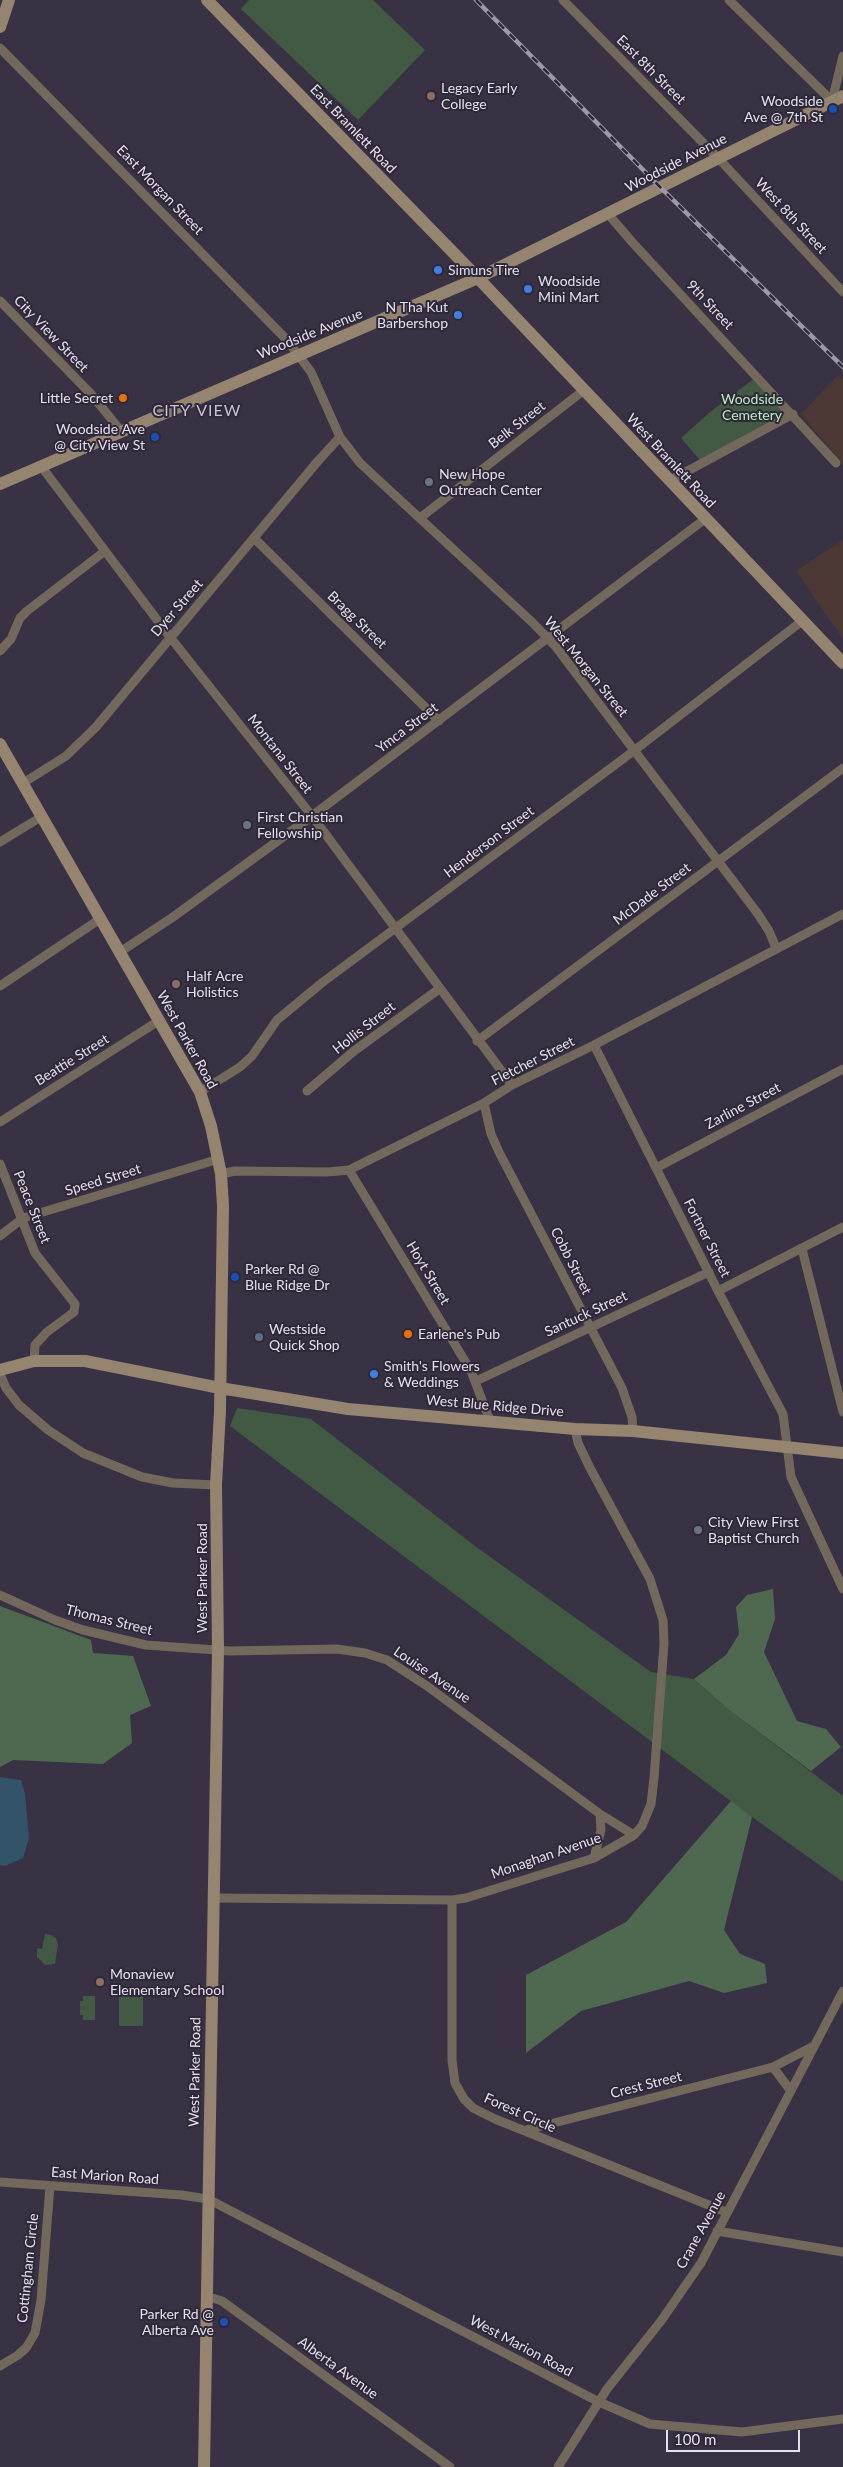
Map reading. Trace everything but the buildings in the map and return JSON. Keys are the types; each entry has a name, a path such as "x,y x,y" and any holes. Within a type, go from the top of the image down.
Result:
{"street":[{"path":"0,28 9,0"},
{"name":"East Bramlett Road","path":"207,0 478,278"},
{"name":"East 8th Street","path":"562,0 719,159"},
{"path":"729,0 837,99"},
{"name":"East Morgan Street","path":"0,48 262,314 298,355"},
{"path":"837,99 843,56"},
{"name":"Woodside Avenue","path":"0,484 478,278 837,99"},
{"name":"West 8th Street","path":"719,159 843,292"},
{"name":"9th Street","path":"608,214 836,462"},
{"name":"West Bramlett Road","path":"478,278 843,663"},
{"name":"City View Street","path":"0,301 91,394 121,431"},
{"name":"West Morgan Street","path":"298,355 311,372 340,437 360,463 548,638 758,914 769,931 776,948"},
{"name":"Belk Street","path":"420,518 584,390"},
{"path":"669,481 793,414"},
{"name":"Dyer Street","path":"23,783 66,756 86,738 340,437"},
{"name":"Montana Street","path":"40,466 170,637 312,816 477,1041 512,1085"},
{"name":"Ymca Street","path":"120,952 312,816 705,519"},
{"name":"Bragg Street","path":"255,539 439,721"},
{"path":"0,651 9,643 20,618 27,610 105,551"},
{"name":"Henderson Street","path":"200,1092 240,1067 286,1012 635,750 802,621"},
{"name":"West Parker Road","path":"0,744 200,1092 211,1126 221,1174 223,1206 220,1388 216,1485 218,1650 204,2467"},
{"name":"McDade Street","path":"477,1041 843,768"},
{"path":"0,842 41,817"},
{"name":"Fletcher Street","path":"221,1174 235,1171 328,1172 349,1170 484,1103 512,1085 594,1045 843,914"},
{"path":"0,986 100,919"},
{"name":"Hollis Street","path":"307,1091 354,1051 439,989"},
{"name":"Beattie Street","path":"0,1122 160,1020"},
{"name":"Fortner Street","path":"594,1045 708,1272 783,1414 787,1446"},
{"name":"Zarline Street","path":"656,1168 843,1069"},
{"name":"Cobb Street","path":"484,1103 491,1134 499,1152 622,1388 632,1417 633,1432"},
{"name":"Speed Street","path":"0,1236 22,1218 218,1158"},
{"name":"Peace Street","path":"0,1164 38,1256 73,1299 76,1308 71,1316 40,1338 35,1345 34,1361"},
{"name":"Hoyt Street","path":"349,1170 476,1382 490,1421"},
{"path":"718,1291 843,1227"},
{"path":"802,1249 843,1412"},
{"name":"Santuck Street","path":"476,1382 708,1272"},
{"name":"West Blue Ridge Drive","path":"0,1372 34,1361 85,1360 220,1388 348,1409 575,1429 633,1432 843,1453"},
{"path":"0,1372 10,1395 19,1405 48,1430 84,1453 142,1478 164,1482 216,1485"},
{"name":"Monaghan Avenue","path":"213,1898 452,1900 466,1898 594,1858 634,1835 644,1820 651,1804 664,1644 663,1620 650,1579 590,1468 578,1442 575,1429"},
{"path":"787,1446 793,1482 843,1589"},
{"name":"Thomas Street","path":"0,1595 55,1620 122,1641 168,1648 218,1650"},
{"name":"Louise Avenue","path":"218,1650 337,1649 365,1653 387,1660 421,1681 600,1814 634,1835"},
{"path":"594,1858 601,1830 600,1814"},
{"name":"Forest Circle","path":"452,1900 452,2060 455,2083 464,2099 473,2108 495,2119 726,2212"},
{"name":"Crane Avenue","path":"558,2467 599,2402 683,2290 717,2231 843,1991"},
{"name":"Crest Street","path":"526,2130 772,2067 814,2046"},
{"path":"772,2067 790,2090"},
{"name":"East Marion Road","path":"0,2182 181,2195 208,2199"},
{"name":"Cottingham Circle","path":"0,2366 15,2358 26,2348 34,2333 38,2319 50,2186"},
{"name":"West Marion Road","path":"208,2199 599,2402 650,2424 725,2432 757,2432 843,2419"},
{"path":"717,2231 843,2252"},
{"name":"Alberta Avenue","path":"206,2296 222,2301 450,2467"}],"shaded area":[{"path":"838,375 843,379 843,465 801,414"},
{"path":"843,540 843,639 796,571"}],"green space":[{"path":"249,0 373,0 425,50 358,120 241,9"},
{"name":"Woodside Cemetery","path":"755,378 786,412 700,460 681,438 710,412"},
{"path":"237,1408 311,1419 475,1546 651,1672 694,1679 729,1710 843,1796 843,1882 752,1817 230,1426"},
{"path":"773,1589 775,1619 764,1652 797,1721 826,1729 841,1747 811,1771 729,1710 694,1679 726,1655 739,1634 736,1607 747,1595"},
{"path":"0,1606 91,1640 93,1653 133,1656 151,1706 130,1715 132,1743 103,1764 13,1760 0,1767"},
{"path":"731,1801 752,1817 724,1930 740,1954 765,1964 767,1983 724,1993 689,1981 581,2011 526,2053 526,1975 626,1922"},
{"path":"45,1934 56,1938 58,1944 55,1964 45,1965 37,1957 37,1948 42,1949"},
{"path":"119,1993 143,1993 143,2026 119,2026"},
{"path":"83,1996 95,1996 95,2020 83,2020 83,2015 80,2015 80,2001 83,2001"}],"water":[{"path":"0,1777 21,1780 25,1794 29,1838 23,1858 5,1866 0,1865"}],"railway":[{"path":"476,0 660,187 843,367"}],"place":[{"name":"Legacy Early College","path":"431,96"},
{"name":"Woodside Ave @ 7th St","path":"833,109"},
{"name":"Simuns Tire","path":"438,270"},
{"name":"Woodside Mini Mart","path":"528,289"},
{"name":"N Tha Kut Barbershop","path":"458,315"},
{"name":"Little Secret","path":"123,398"},
{"name":"Woodside Ave @ City View St","path":"155,437"},
{"name":"New Hope Outreach Center","path":"429,482"},
{"name":"First Christian Fellowship","path":"247,825"},
{"name":"Half Acre Holistics","path":"176,984"},
{"name":"Parker Rd @ Blue Ridge Dr","path":"235,1277"},
{"name":"Earlene's Pub","path":"408,1334"},
{"name":"Westside Quick Shop","path":"259,1337"},
{"name":"Smith's Flowers & Weddings","path":"374,1374"},
{"name":"City View First Baptist Church","path":"698,1530"},
{"name":"Monaview Elementary School","path":"100,1982"},
{"name":"Parker Rd @ Alberta Ave","path":"224,2322"}],"district":[{"name":"CITY VIEW","path":"197,411"}]}
